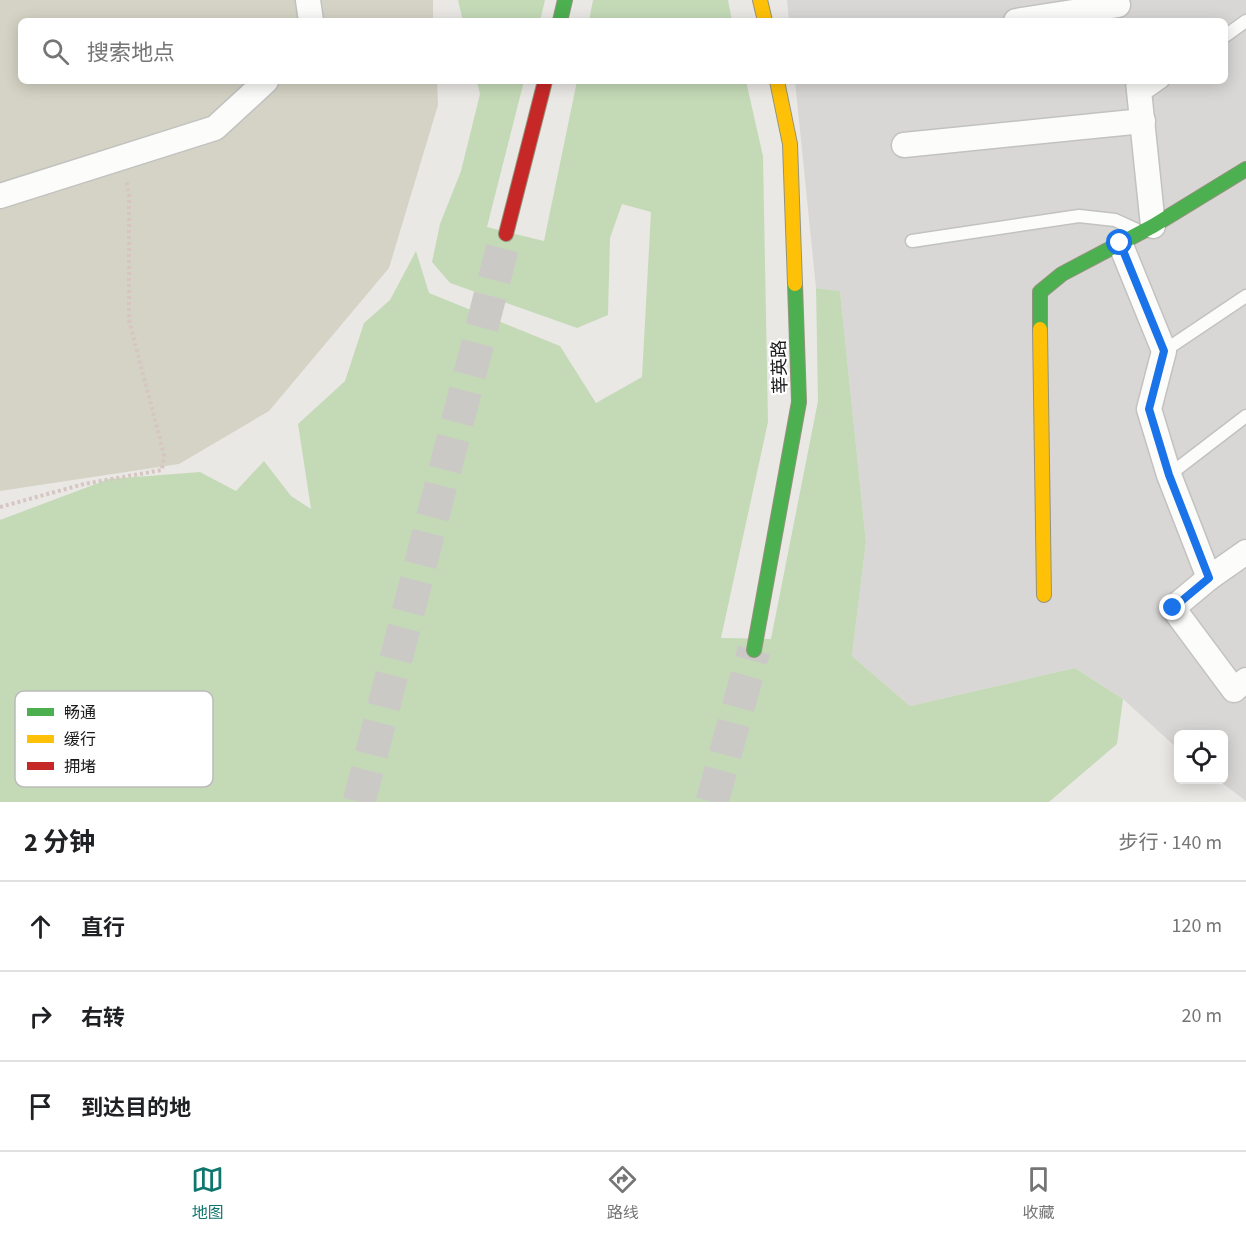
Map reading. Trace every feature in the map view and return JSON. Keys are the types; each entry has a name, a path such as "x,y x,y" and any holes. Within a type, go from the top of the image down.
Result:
{"main road":[{"path":"561,18 565,0"},
{"path":"760,0 764,18"},
{"path":"506,234 544,84"},
{"name":"莘英路","path":"754,650 799,402 790,144 778,84"},
{"path":"1044,595 1040,292 1062,274 1138,234 1246,169"}],"street":[{"path":"308,0 311,18"},
{"path":"1042,18 1119,9"},
{"path":"0,196 215,128 263,84"},
{"path":"1139,89 1143,121 1138,234 1164,351 1149,409 1169,475 1209,578"},
{"path":"904,145 1143,121"},
{"path":"1246,552 1209,578 1173,608 1234,690 1246,680"}],"lane":[{"path":"1228,34 1246,21"},
{"path":"1139,89 1153,84"},
{"path":"912,241 1079,216 1115,220 1138,234"},
{"path":"1164,351 1246,296"},
{"path":"1169,475 1246,416"}],"path":[{"path":"0,507 84,484 162,470 164,455 129,320 129,193 121,158"}],"shaded area":[{"path":"0,0 433,0 433,18 18,18 18,84 437,84 438,105 389,268 269,411 179,464 0,491"},
{"path":"787,0 1246,0 1246,801 1223,784 1228,784 1228,730 1174,730 1174,745 1123,699 1075,668 910,706 852,656 866,542 840,291 816,288 795,84 1228,84 1228,18 789,18"}],"green space":[{"path":"458,0 545,0 541,18 462,18"},
{"path":"593,0 728,0 731,18 590,18"},
{"path":"478,84 523,84 487,227 544,241 576,84 747,84 763,156 768,422 721,638 771,639 818,401 816,288 840,291 866,542 852,656 910,706 1075,668 1123,699 1117,744 1049,802 0,802 0,520 109,479 200,472 236,491 264,461 291,496 311,509 298,424 345,381 364,323 390,300 416,251 429,293 560,346 596,403 642,377 651,212 622,204 610,238 608,315 577,328 450,283 432,262 440,224 461,171 480,94"}],"tunnel":[{"path":"359,802 506,234"},
{"path":"712,802 754,650"}],"traffic: fast":[{"path":"561,18 565,0"},
{"path":"1040,329 1040,292 1062,274 1153,226 1246,169"},
{"path":"754,650 799,402 795,284"}],"traffic: slow":[{"path":"760,0 764,18"},
{"path":"778,84 790,144 795,284"},
{"path":"1040,329 1044,595"}],"traffic: jam":[{"path":"506,234 544,84"}],"route":[{"path":"1120,243 1164,351 1149,409 1169,475 1209,578 1173,608"}]}
